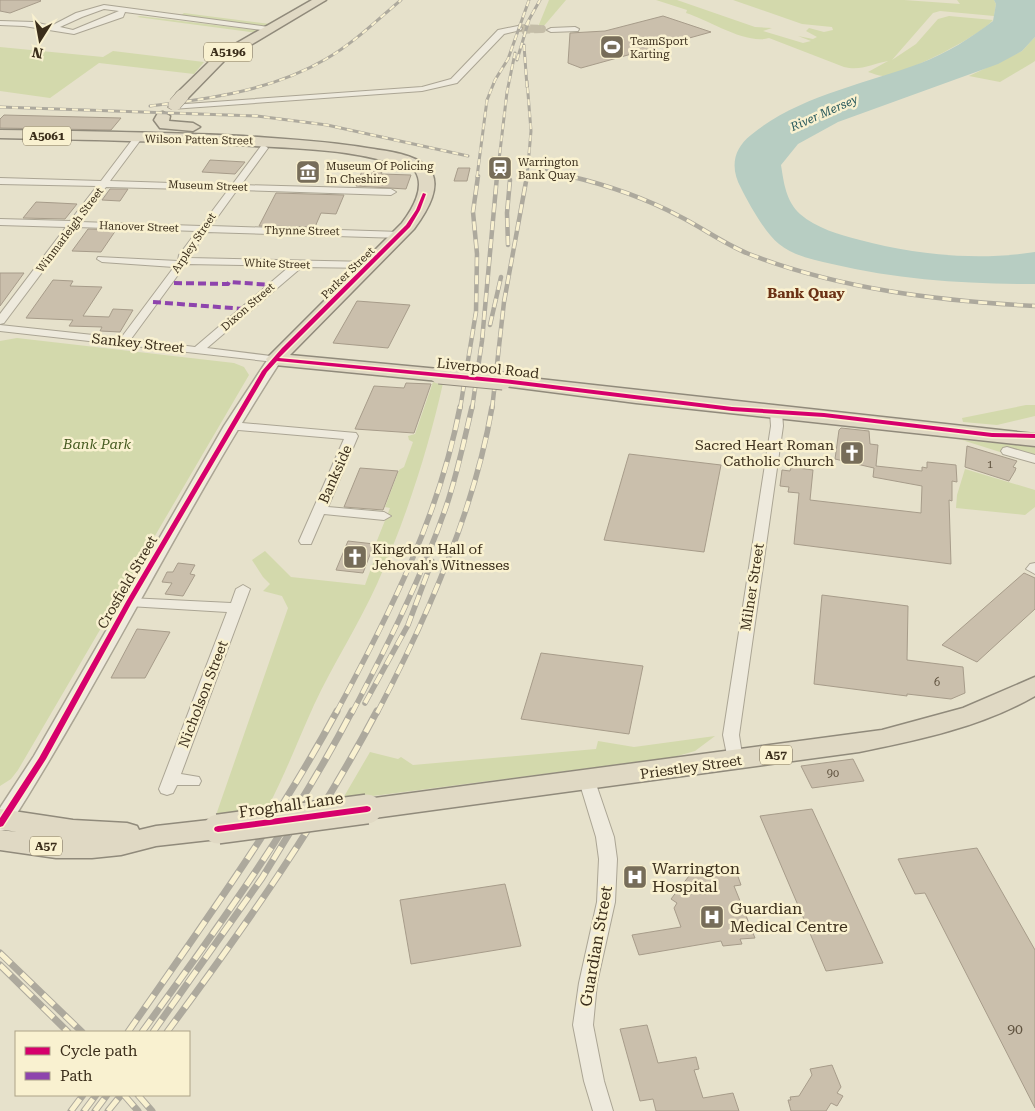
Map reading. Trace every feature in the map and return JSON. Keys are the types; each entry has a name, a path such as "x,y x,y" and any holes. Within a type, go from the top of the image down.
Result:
{"highway":[{"name":"A5196","path":"172,107 220,58 320,0"},
{"path":"172,107 163,123 173,126 245,128 258,134 265,144"},
{"name":"Wilson Patten Street","path":"0,134 265,144 396,157"},
{"name":"Parker Street","path":"275,358 401,235 418,210 426,181 419,167 396,157"},
{"path":"303,332 301,347 308,355 341,365"},
{"name":"Liverpool Road","path":"275,358 698,405 824,416 992,435"},
{"name":"Liverpool Road","path":"698,405 733,404 776,407 824,416"},
{"path":"992,435 1035,436"},
{"path":"992,435 1035,440"},
{"name":"Priestley Street","path":"367,809 859,743 907,733 965,716 1003,701 1035,684"},
{"name":"Froghall Lane","path":"1,826 56,847 92,847 121,845 156,836 367,809"}],"street":[{"path":"0,23 56,26 78,32 119,11 128,3"},
{"path":"56,26 96,8 269,29"},
{"path":"172,107 422,89 445,85 454,81 501,32 516,29"},
{"path":"551,30 575,29"},
{"name":"Winmarleigh Street","path":"0,321 138,138"},
{"name":"Arpley Street","path":"124,342 182,262 184,255 229,193 236,187 265,144"},
{"name":"Museum Street","path":"0,181 391,192"},
{"name":"Hanover Street","path":"0,222 203,229"},
{"name":"Thynne Street","path":"203,229 401,235"},
{"name":"White Street","path":"102,259 371,266"},
{"name":"Dixon Street","path":"198,350 298,265"},
{"name":"Sankey Street","path":"0,328 275,358"},
{"name":"Crosfield Street","path":"1,826 37,767 129,602 231,426 275,358"},
{"name":"Milner Street","path":"735,761 731,735 776,426 776,412"},
{"name":"Bankside","path":"231,426 352,436 306,541"},
{"path":"1007,451 1035,459"},
{"path":"319,510 384,516"},
{"name":"Nicholson Street","path":"193,781 169,784 243,590"},
{"path":"129,602 236,608"},
{"name":"Guardian Street","path":"587,781 605,837 608,859 606,902 588,983 583,1025 594,1081 603,1111"}],"green space":[{"path":"549,0 566,0 543,27 538,27"},
{"path":"656,0 677,0 755,27 772,28 763,31 803,43 811,41 798,36 813,39 817,37 806,31 809,28 824,32 833,30 832,27 802,24 733,0 904,0 960,4 957,0 994,0 996,4 994,16 940,11 933,13 892,60 916,44 938,19 949,16 993,20 973,35 941,54 907,69 883,76 868,72 888,61 861,68 844,67 769,38 750,38 739,35 686,13 687,10"},
{"path":"184,13 270,24 263,26 180,16"},
{"path":"137,17 260,31 257,33"},
{"path":"1035,37 1035,61 1000,82 969,76 1022,51"},
{"path":"0,47 103,57 113,51 204,62 194,74 99,63 50,98 0,91"},
{"name":"Bank Park","path":"17,338 234,363 244,367 249,375 18,770 11,779 0,786 0,341"},
{"path":"433,382 443,383 423,460 397,536 362,615 321,690 274,796 267,809 216,815 288,608 282,596 263,591 270,584 252,560 265,551 291,577 365,585 380,544 376,543 390,508 385,507 399,470 404,467 413,442 409,440 408,436 415,434"},
{"path":"1026,405 1035,405 1035,416 997,425 963,422 962,418"},
{"path":"962,440 1035,447 1035,455 1000,452"},
{"path":"965,469 1035,490 1035,507 1025,515 956,508 957,495"},
{"path":"715,736 695,751 674,757 342,800 370,752 398,759 401,757 413,765 596,749 598,741 634,747"}],"water":[{"name":"River Mersey","path":"994,0 1035,0 1035,37 1022,51 998,64 838,122 798,144 781,165 789,198 795,209 806,219 821,227 860,240 925,253 991,256 1035,252 1035,284 958,282 882,274 811,259 791,252 779,244 768,233 748,202 735,173 735,159 740,146 745,140 790,110 833,92 900,71 949,50 993,21 996,4"}],"building":[{"path":"0,0 41,1 10,13 0,11"},
{"name":"TeamSport Karting","path":"663,16 711,32 581,68 568,63 570,33 605,31"},
{"path":"4,115 121,118 111,130 0,128 0,119"},
{"path":"210,160 245,162 235,174 202,172"},
{"path":"458,168 470,168 467,181 454,181"},
{"path":"362,171 411,175 406,189 356,186"},
{"path":"110,189 128,189 120,201 102,200"},
{"path":"276,193 344,195 336,214 321,213 315,227 259,226"},
{"path":"36,202 77,204 65,219 23,218"},
{"path":"88,229 116,230 101,252 72,251"},
{"path":"0,273 24,273 0,306"},
{"path":"53,280 73,281 70,286 102,287 83,316 109,317 113,309 133,310 120,332 100,331 102,327 69,326 73,320 26,318"},
{"path":"357,301 410,305 388,348 333,343"},
{"path":"406,383 431,384 414,433 355,429 374,386 404,388"},
{"path":"841,428 869,431 870,444 878,445 876,466 922,471 922,467 927,468 927,462 956,465 957,482 952,481 952,501 949,500 951,564 794,544 799,493 788,492 789,487 780,486 782,470 790,471 791,467 813,470 810,500 921,513 922,486 873,477 874,468 835,459 839,430"},
{"path":"967,446 1017,461 1013,467 1016,468 1015,471 1009,481 965,467"},
{"path":"629,454 721,465 704,552 604,540"},
{"path":"360,468 398,471 383,510 344,507"},
{"name":"Kingdom Hall of Jehovah's Witnesses","path":"348,541 374,544 363,573 336,570"},
{"path":"178,563 195,565 190,574 195,575 183,596 165,594 172,583 162,582 167,572 173,572"},
{"path":"1024,573 1035,578 1035,609 977,662 942,645"},
{"path":"822,595 908,606 907,660 963,667 965,693 951,699 907,694 907,696 814,684"},
{"path":"137,629 170,632 145,678 111,678"},
{"path":"541,653 643,666 629,734 521,719"},
{"path":"853,759 864,781 812,788 801,766"},
{"path":"812,809 883,963 826,971 760,816"},
{"path":"977,848 1035,950 1035,1108 925,893 915,894 898,859"},
{"name":"Guardian Medical Centre","path":"736,871 741,885 734,886 755,938 740,939 742,944 723,946 721,941 639,955 632,935 681,927 674,908 677,903 671,899 689,876"},
{"path":"505,884 521,946 411,964 400,900"},
{"path":"647,1025 658,1063 696,1057 699,1069 694,1070 703,1098 733,1093 739,1111 656,1111 653,1099 640,1101 620,1029"},
{"path":"832,1065 841,1087 837,1093 843,1096 837,1106 831,1103 826,1111 791,1111 788,1100 791,1100 790,1097 799,1096 812,1075 810,1069"}],"tunnel":[{"path":"518,28 542,29 518,30"}],"railway":[{"path":"150,106 241,92 306,70 346,46 401,0"},
{"path":"477,177 487,100 495,80 508,59 529,0"},
{"path":"526,25 540,0"},
{"path":"517,60 529,20"},
{"path":"524,45 527,87"},
{"path":"497,177 507,92 515,53"},
{"path":"527,81 531,131 527,177"},
{"path":"0,107 257,116 327,125 468,156"},
{"path":"539,169 574,177"},
{"path":"460,409 476,312 477,254 473,212 478,176"},
{"path":"472,409 482,341 497,176"},
{"path":"492,409 504,302 527,176"},
{"path":"569,176 639,198 666,209 749,254 818,276 854,285 926,297 1035,306"},
{"path":"508,245 507,213 510,180"},
{"path":"490,325 501,277"},
{"path":"336,713 393,602 426,526 451,448 460,407"},
{"path":"352,713 403,612 426,560 454,483 472,407"},
{"path":"377,713 430,603 461,525 474,485 492,407"},
{"path":"365,703 408,625 432,561"},
{"path":"129,1031 263,835 314,753 337,711"},
{"path":"143,1031 253,875 305,794 352,711"},
{"path":"168,1031 278,876 330,795 377,711"},
{"path":"154,1031 262,878 303,811"},
{"path":"0,953 81,1031"},
{"path":"0,965 67,1031"},
{"path":"71,1111 82,1096"},
{"path":"84,1111 95,1096"},
{"path":"95,1111 106,1096"},
{"path":"108,1111 120,1096"},
{"path":"125,1096 138,1111"},
{"path":"139,1096 152,1111"}],"marked path":[{"path":"174,283 228,284 229,282 273,285"},
{"path":"153,302 245,309"}],"cycle path":[{"path":"0,824 42,759 129,602 265,371 284,349 408,226 418,210 424,194"},
{"path":"275,359 503,381 732,409 824,415 992,435 1035,436"},
{"path":"218,829 367,809"}],"place":[{"name":"TeamSport Karting","path":"612,47"},
{"name":"Warrington Bank Quay","path":"500,168"},
{"name":"Museum Of Policing In Cheshire","path":"308,172"},
{"name":"Sacred Heart Roman Catholic Church","path":"852,453"},
{"name":"Kingdom Hall of Jehovah's Witnesses","path":"355,557"},
{"name":"Warrington Hospital","path":"635,877"},
{"name":"Guardian Medical Centre","path":"712,917"}],"district":[{"name":"Bank Quay","path":"806,293"}]}
